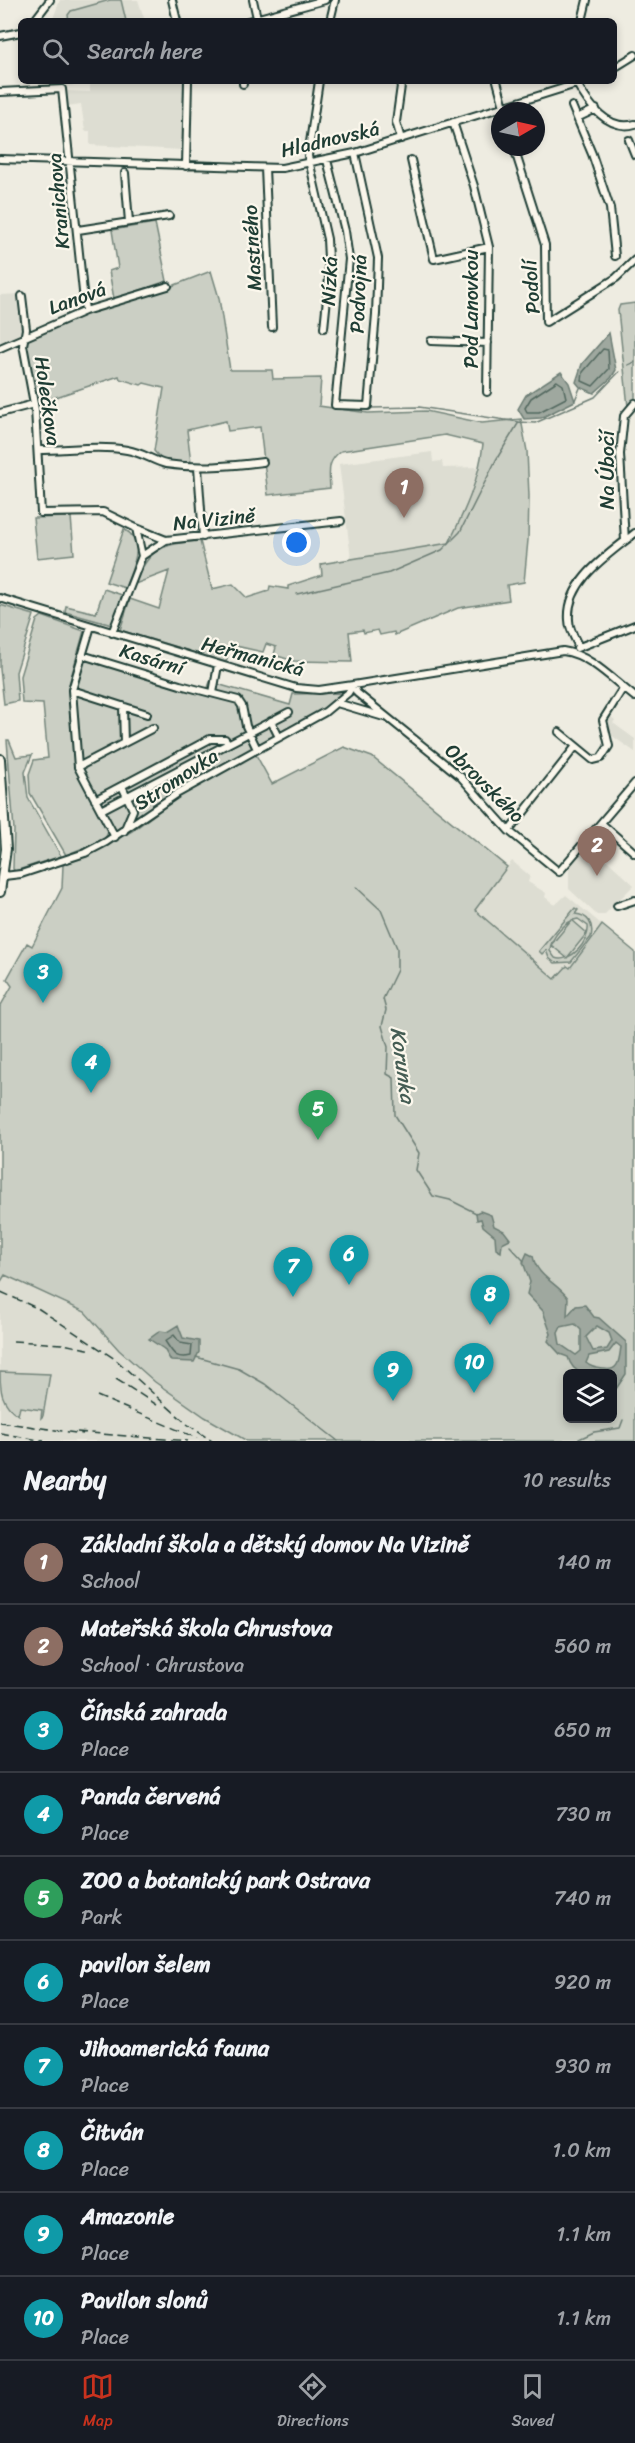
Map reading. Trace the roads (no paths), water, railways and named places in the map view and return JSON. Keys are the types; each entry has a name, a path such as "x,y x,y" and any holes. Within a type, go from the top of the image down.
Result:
{"street":[{"path":"36,18 50,0"},
{"path":"172,0 176,18"},
{"path":"252,0 257,18 326,0"},
{"path":"331,18 335,0"},
{"path":"583,18 587,0"},
{"path":"0,36 18,33"},
{"path":"617,66 635,55"},
{"path":"186,166 188,84"},
{"path":"318,84 308,156 327,239 329,278 324,328"},
{"path":"498,84 503,102"},
{"name":"Hladnovská","path":"519,102 571,84"},
{"path":"578,84 609,123 616,126 635,124"},
{"path":"401,86 396,122 401,139"},
{"name":"Kranichova","path":"0,92 62,89 85,311"},
{"path":"572,105 610,208 615,256"},
{"path":"578,118 596,109"},
{"name":"Hladnovská","path":"0,159 265,168 310,164 355,153 491,111"},
{"name":"Pod Lanovkou","path":"453,122 474,186 489,247 487,393"},
{"path":"629,140 635,155"},
{"name":"Podvojná","path":"335,405 368,406 376,314 378,258 355,153"},
{"name":"Podolí","path":"517,156 545,245 546,322 616,278 635,260"},
{"name":"Nízká","path":"327,160 345,231 349,259 335,405"},
{"path":"411,160 434,259 489,247"},
{"name":"Mastného","path":"265,168 272,327"},
{"path":"125,173 129,222"},
{"path":"78,230 169,216"},
{"name":"Lanová","path":"0,348 85,311 168,286"},
{"name":"Holečkova","path":"22,296 26,329 22,337 34,404 39,450 40,513 103,512 136,528"},
{"path":"431,341 488,343"},
{"name":"Na Úbočí","path":"625,541 620,454 624,416 635,403"},
{"path":"0,413 34,404"},
{"path":"39,450 125,449 146,454 157,461 198,468 263,462"},
{"path":"198,468 203,537"},
{"name":"Na Vizině","path":"142,556 166,540 341,521"},
{"path":"136,528 166,540"},
{"path":"112,633 142,556 136,528"},
{"path":"635,533 592,569 574,593 568,622 576,650 635,697"},
{"name":"Heřmanická","path":"0,598 296,688 319,690 538,654 576,650 635,625"},
{"path":"91,626 72,690 78,767 115,837"},
{"name":"Kasární","path":"82,655 240,701 249,733"},
{"path":"213,693 218,665"},
{"name":"Stromovka","path":"4,876 21,874 85,853 115,837 178,793 337,703 353,685"},
{"name":"Obrovského","path":"353,685 357,693 460,776 509,831 559,872 601,823"},
{"path":"559,732 593,760 601,758 607,752 608,740 603,720 623,688"},
{"path":"72,690 147,714"},
{"name":"Obrovského","path":"337,703 388,718"},
{"path":"123,706 124,743"},
{"path":"100,810 289,712"},
{"path":"271,721 279,737"},
{"path":"78,767 153,728"},
{"path":"249,733 257,749"},
{"path":"95,800 210,739 225,739 228,743"},
{"path":"509,831 576,746"},
{"path":"0,759 6,839 4,876 0,892"},
{"path":"635,783 601,823 635,853"},
{"path":"122,786 133,810 124,831"},
{"path":"617,906 635,900"}],"water":[{"path":"609,333 616,370 611,378 594,393 580,387 576,382 582,364"},
{"path":"561,372 569,383 575,401 541,418 524,419 518,409 526,395"},
{"path":"480,1211 491,1215 494,1226 504,1231 510,1239 502,1243 501,1252 496,1249 495,1236 483,1226 481,1219 477,1220 476,1213"},
{"path":"527,1253 533,1256 542,1274 568,1298 567,1316 576,1306 585,1305 594,1317 599,1318 626,1342 626,1374 617,1388 617,1369 609,1369 575,1369 568,1357 560,1354 548,1341 551,1334 543,1311 527,1294 530,1282 523,1262","holes":["575,1324 581,1330 581,1351 576,1355 560,1344 558,1333 561,1327","597,1326 609,1333 612,1341 607,1349 593,1351 586,1337","616,1343 621,1347 616,1366 609,1369 597,1368 586,1363 589,1356 609,1352"]},
{"path":"178,1325 183,1338 199,1341 199,1352 194,1362 171,1361 164,1349 149,1339 160,1331 167,1332"}],"waterway":[{"path":"628,365 635,362"},
{"path":"297,594 389,573 442,550 460,532 496,460 519,422 535,423 595,397 619,372"},
{"path":"575,400 580,388"},
{"path":"370,408 419,407 519,422"},
{"name":"Korunka","path":"356,887 381,910 397,948 397,970 383,999 386,1010 382,1026 388,1047 387,1074 394,1078 395,1115 419,1153 416,1170 433,1196 450,1200 476,1213"},
{"name":"Korunka","path":"510,1246 524,1261"},
{"path":"196,1357 239,1369 265,1384 338,1441"},
{"path":"575,1441 594,1432 620,1428 623,1420"}],"railway":[{"path":"1,1292 39,1309 115,1359 187,1424 212,1441"},
{"path":"13,1341 63,1344 92,1350"},
{"path":"116,1379 157,1405"},
{"path":"97,1396 197,1438"},
{"path":"0,1422 83,1434"},
{"path":"77,1432 188,1441"},
{"path":"0,1433 44,1441"}],"place":[{"name":"Základní škola a dětský domov Na Vizině","path":"404,518"},
{"name":"Mateřská škola Chrustova","path":"597,876"},
{"name":"Čínská zahrada","path":"43,1003"},
{"name":"Panda červená","path":"91,1093"},
{"name":"ZOO a botanický park Ostrava","path":"318,1140"},
{"name":"pavilon šelem","path":"349,1285"},
{"name":"Jihoamerická fauna","path":"293,1297"},
{"name":"Čitván","path":"490,1325"},
{"name":"Pavilon slonů","path":"474,1393"},
{"name":"Amazonie","path":"393,1401"}]}
